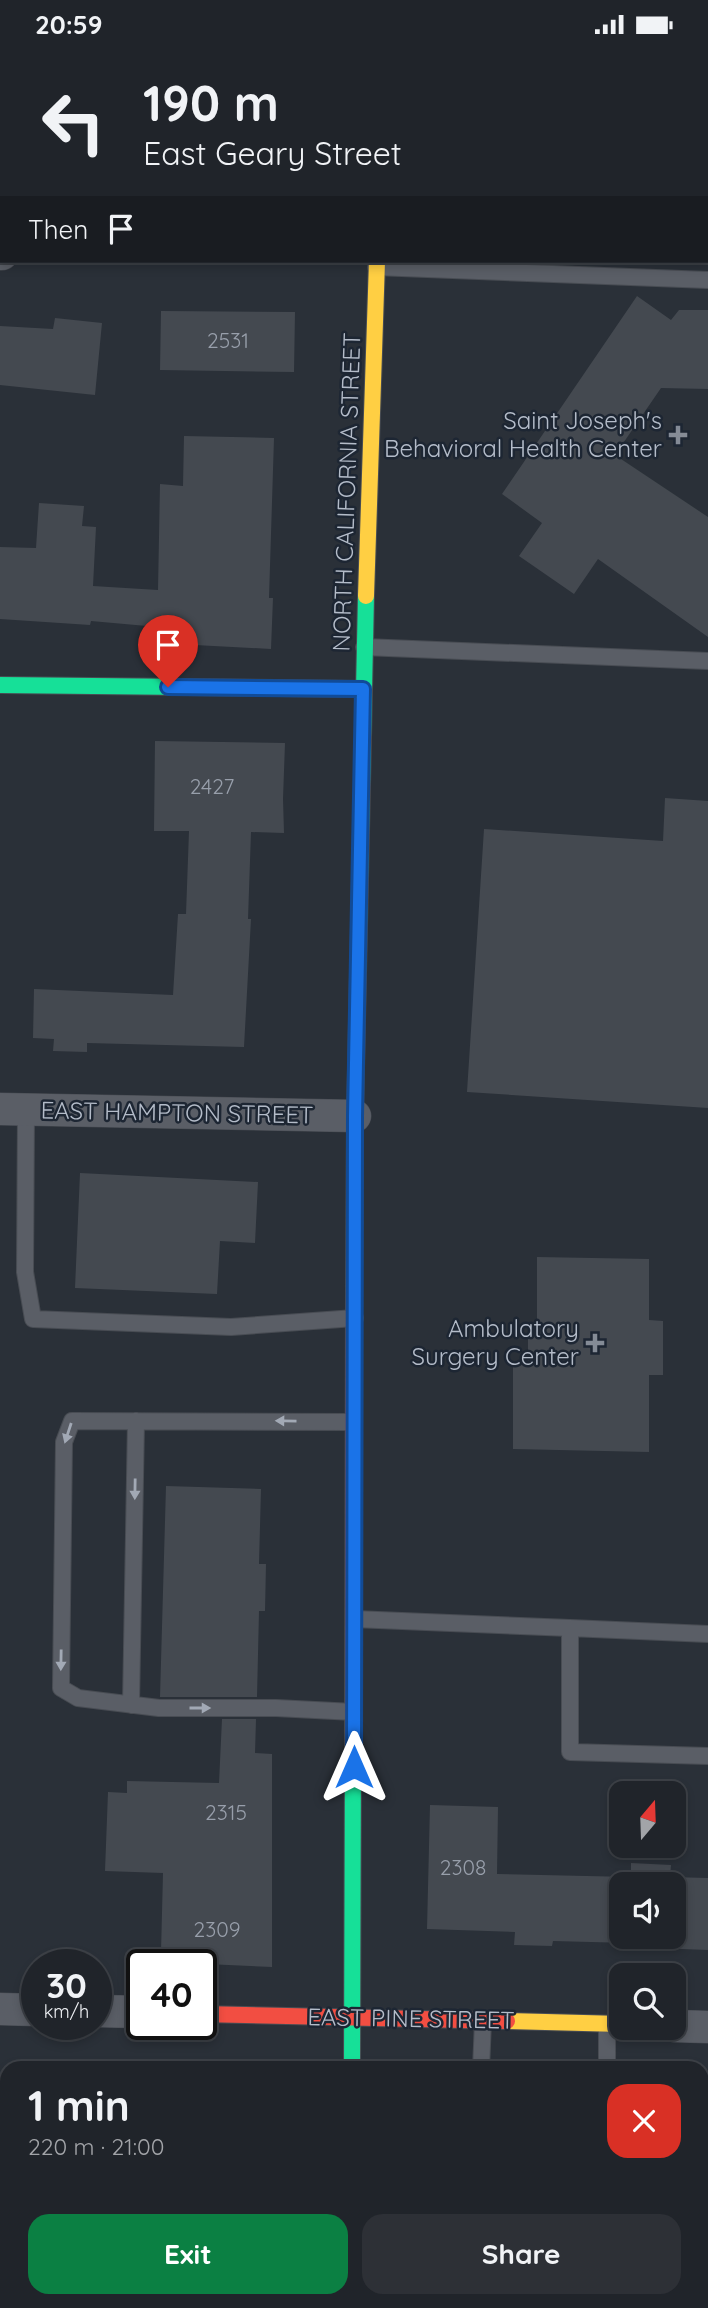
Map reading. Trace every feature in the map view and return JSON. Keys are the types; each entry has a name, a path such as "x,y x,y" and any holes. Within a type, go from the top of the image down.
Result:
{"street":[{"name":"NORTH CALIFORNIA STREET","path":"352,2061 355,1116 364,647 377,264"},
{"path":"0,685 363,689"},
{"name":"EAST HAMPTON STREET","path":"13,1110 355,1116"},
{"path":"0,2009 21,2010"},
{"name":"EAST PINE STREET","path":"217,2014 609,2024"},
{"path":"686,2026 708,2027"}],"lane":[{"path":"377,264 708,280"},
{"path":"364,647 708,660"},
{"path":"13,1110 25,1272 33,1319 231,1327 355,1318"},
{"path":"354,1712 276,1708 159,1708 78,1698 61,1688 64,1442 72,1421 355,1422"},
{"path":"131,1705 136,1421"},
{"path":"354,1619 708,1634"},
{"path":"570,1628 570,1752 708,1756"},
{"path":"481,2061 483,2021"},
{"path":"608,2061 612,2040"}],"building":[{"path":"637,296 671,320 679,310 708,310 708,389 661,388 615,455 708,517 708,637 598,559 574,594 519,556 542,523 502,494"},
{"path":"161,311 295,312 294,372 160,370"},
{"path":"55,318 102,323 95,395 0,385 0,326 53,329"},
{"path":"184,436 274,438 269,598 273,598 271,649 157,643 158,627 91,621 90,625 0,619 0,547 36,548 39,503 84,506 82,526 96,527 93,586 158,590 160,484 183,486"},
{"path":"155,741 285,743 284,833 251,832 248,919 251,919 244,1047 87,1043 87,1052 53,1051 54,1039 33,1038 34,989 173,995 178,914 186,914 189,831 154,831"},
{"path":"665,798 708,801 708,1108 467,1092 484,829 663,841"},
{"path":"80,1173 258,1182 255,1243 220,1241 217,1294 75,1288"},
{"name":"Ambulatory Surgery Center","path":"537,1257 649,1259 649,1320 663,1321 663,1375 649,1375 649,1452 513,1449 513,1363 528,1364 528,1323 537,1324"},
{"path":"166,1486 261,1489 259,1564 266,1564 265,1611 259,1611 257,1697 160,1697"},
{"path":"222,1719 256,1719 255,1753 272,1754 272,1967 217,1964 217,1949 161,1949 163,1873 105,1871 108,1792 127,1793 127,1781 219,1783"},
{"path":"430,1805 498,1807 497,1874 609,1877 609,1942 553,1941 552,1946 514,1945 515,1932 427,1929"},
{"path":"631,1863 671,1865 670,1872 631,1872"},
{"path":"686,1877 708,1878 708,1950 682,1949 686,1949"}],"traffic: fast":[{"path":"354,1285 366,596"},
{"path":"0,685 363,689"},
{"path":"352,2061 353,1745"}],"traffic: slow":[{"path":"366,596 377,263"},
{"path":"507,2021 609,2024"}],"traffic: jam":[{"path":"353,1745 354,1285"},
{"path":"217,2014 507,2021"}],"place":[{"name":"Saint Joseph's Behavioral Health Center","path":"678,435"},
{"name":"Ambulatory Surgery Center","path":"595,1343"}],"route":[{"path":"168,687 363,689 355,1116 354,1767"}]}
